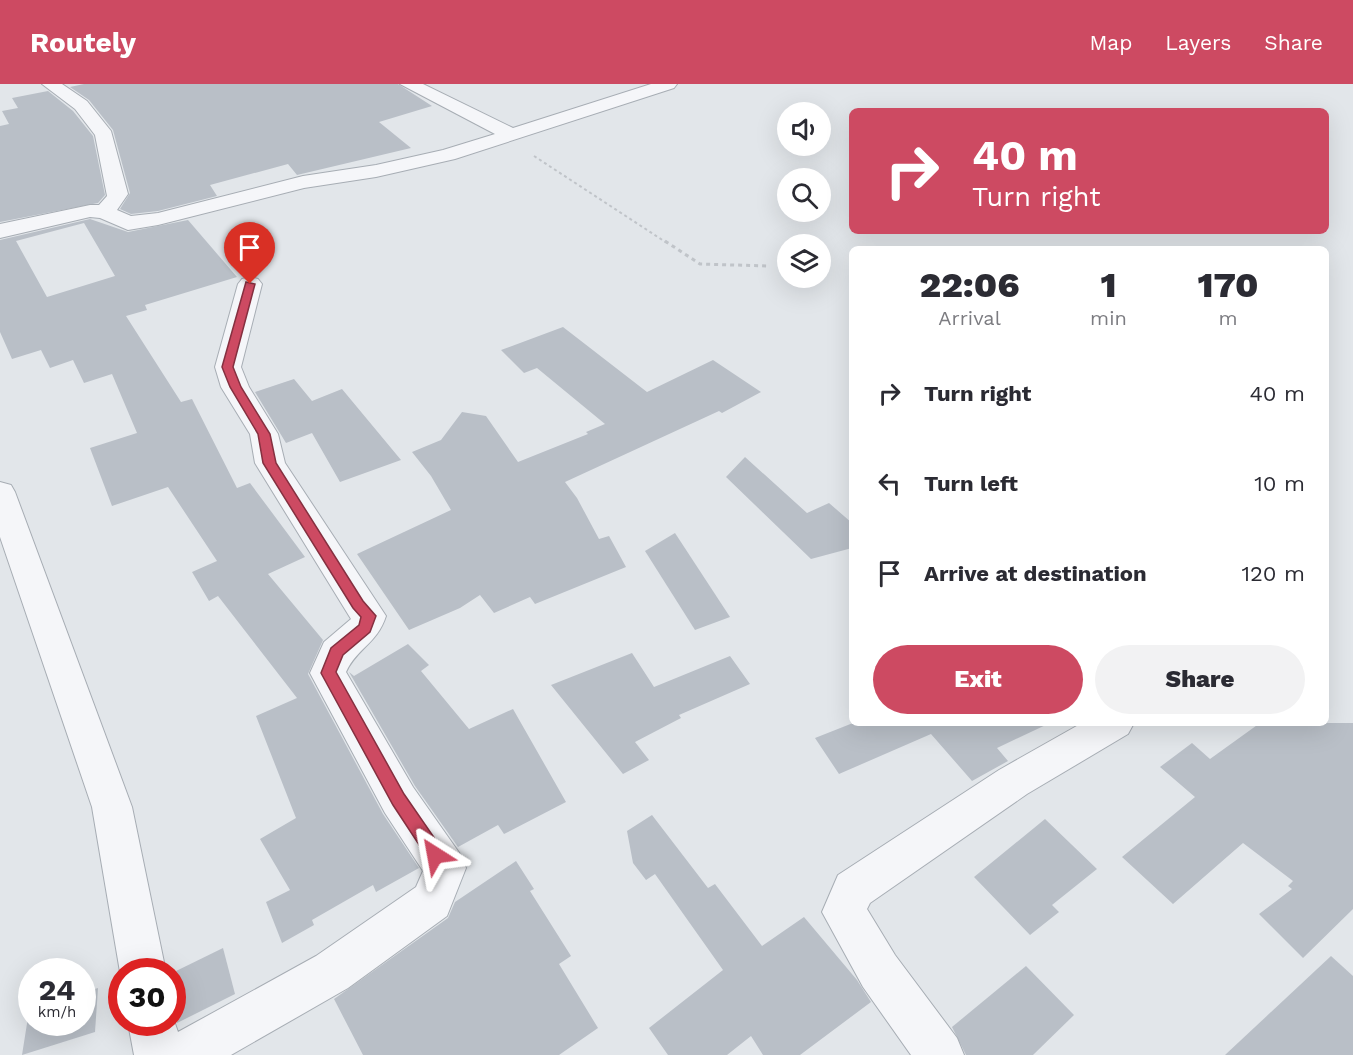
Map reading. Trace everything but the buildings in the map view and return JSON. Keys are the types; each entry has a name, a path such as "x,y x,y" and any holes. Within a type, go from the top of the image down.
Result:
{"street":[{"path":"51,84 81,105 104,135 118,194 104,212"},
{"path":"409,84 509,136"},
{"path":"0,231 90,211 104,212 128,223 158,219 303,182 376,171 448,155 669,84"},
{"path":"184,1055 332,972 432,901 444,868 399,800 328,673 337,652 365,628 369,616 358,604 270,463 264,434 236,387 228,367 250,284"},
{"path":"0,492 112,807 139,958"},
{"path":"940,1055 879,971 844,912 853,889 1013,782 1110,726"},
{"path":"154,1036 158,1055"}],"path":[{"path":"509,136 700,264 768,266"}],"route":[{"path":"250,284 228,367 236,387 264,434 270,463 358,604 369,616 365,628 337,652 328,673 399,800 435,855"}]}
